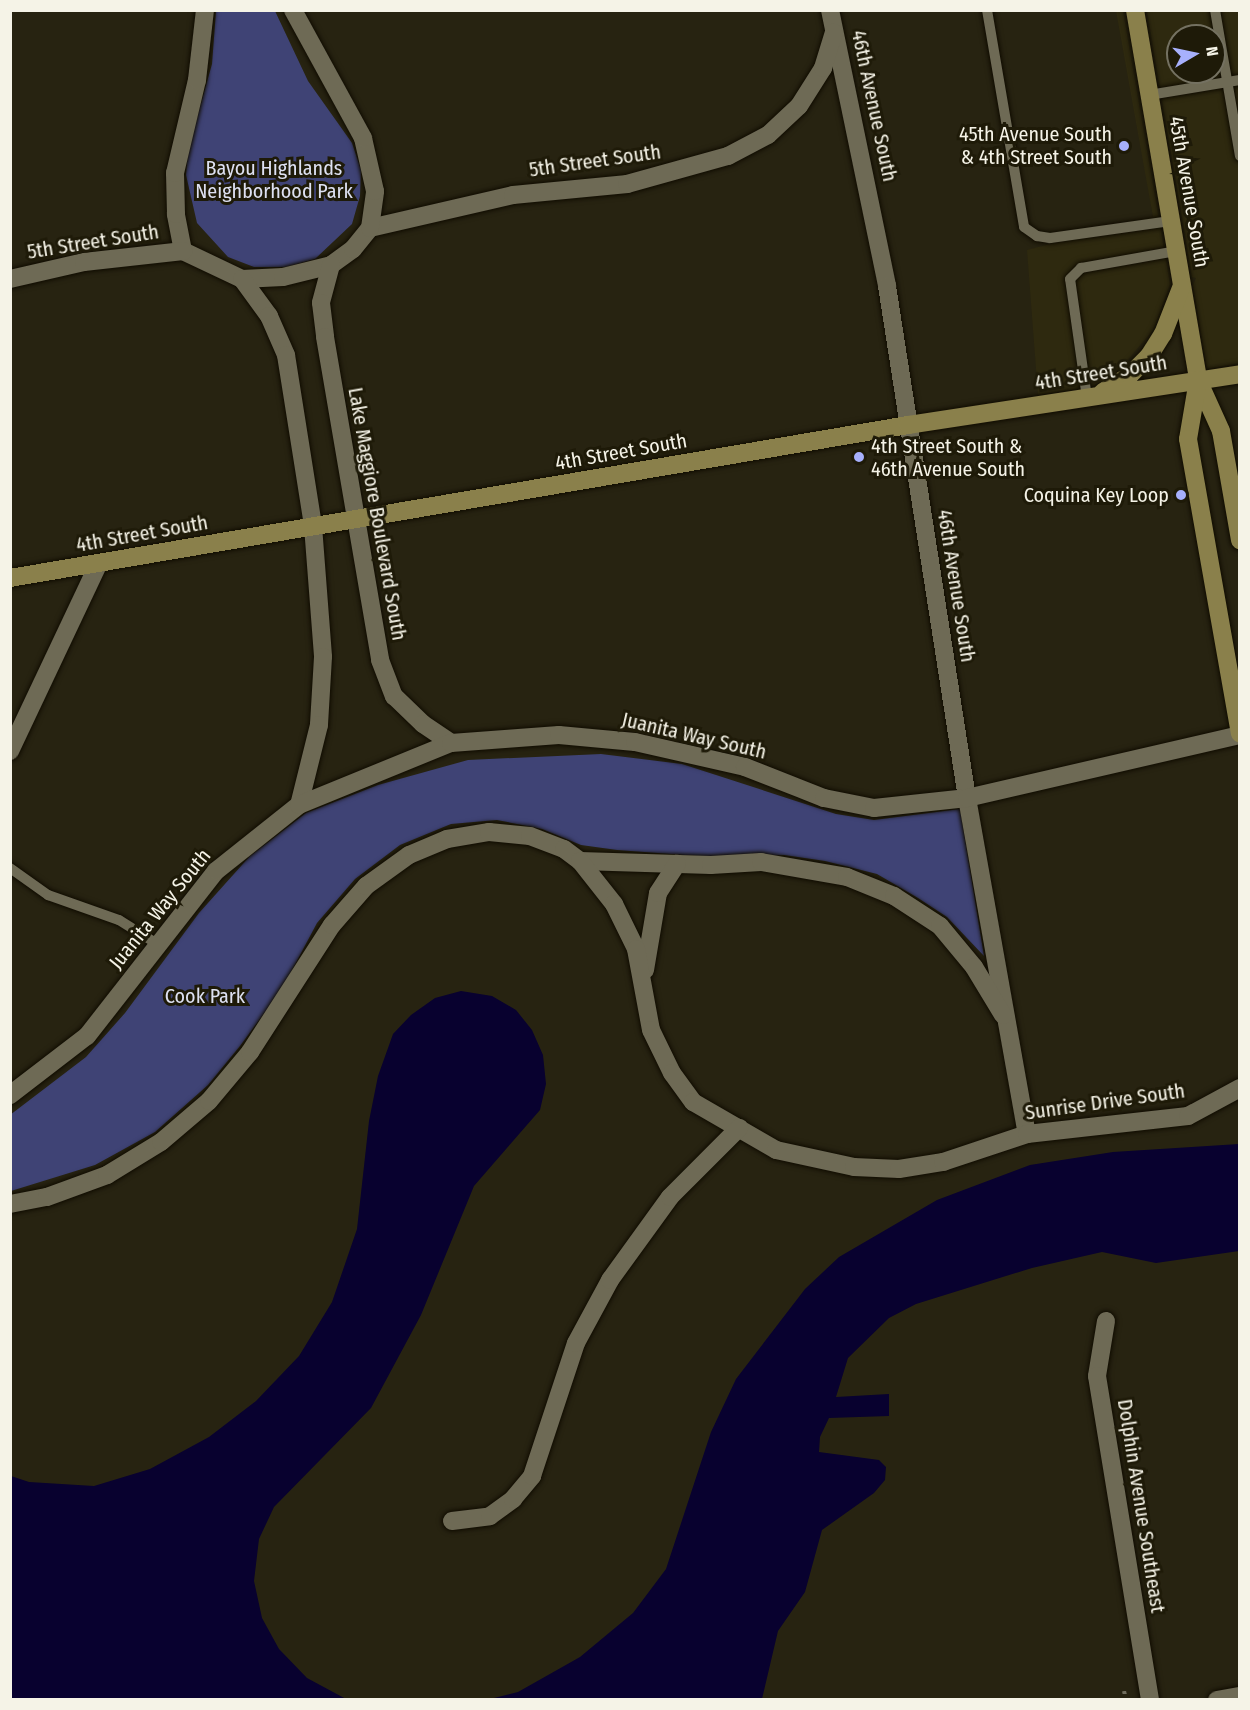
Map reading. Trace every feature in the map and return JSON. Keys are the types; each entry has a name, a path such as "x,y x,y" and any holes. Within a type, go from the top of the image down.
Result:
{"street":[{"path":"205,10 197,80 175,173 176,214 183,251 242,279 283,277 331,265 353,249 370,228 375,191 363,138 293,10"},
{"name":"46th Avenue South","path":"830,10 885,275 967,798 1010,1026 1027,1134"},
{"name":"45th Avenue South","path":"1135,10 1198,380 1221,431 1239,540"},
{"name":"5th Street South","path":"370,228 513,195 627,184 728,156 768,135 800,105 824,68 834,31"},
{"name":"5th Street South","path":"10,279 84,262 183,251"},
{"name":"Lake Maggiore Boulevard South","path":"331,265 321,303 353,520 380,660 394,696 423,724 451,743"},
{"path":"242,279 268,316 286,355 313,526 323,657 319,725 299,805"},
{"path":"1092,397 1130,375 1149,356 1163,334 1182,285"},
{"name":"4th Street South","path":"10,578 98,566 313,526 908,425 1239,374"},
{"name":"45th Avenue South","path":"1198,380 1188,439 1239,734"},
{"path":"10,751 98,566"},
{"name":"Juanita Way South","path":"10,1095 87,1036 216,871 299,805 451,743 559,735 635,742 745,767 824,798 874,808 967,798 1239,734"},
{"name":"Sunrise Drive South","path":"10,1204 46,1197 107,1175 161,1142 209,1101 250,1052 332,925 366,886 409,855 447,839 489,832 530,836 564,849 580,861 614,904 636,949 651,1030 672,1074 693,1102 776,1150 808,1159 854,1167 899,1169 943,1162 1027,1134 1188,1116 1239,1088"},
{"path":"580,861 677,864 761,862 803,867 847,877 894,896 939,926 974,967 1010,1026"},
{"path":"643,984 658,893 677,864"},
{"path":"452,1521 490,1516 513,1499 532,1476 576,1343 610,1280 670,1197 739,1128"},
{"name":"Dolphin Avenue Southeast","path":"1106,1321 1097,1376 1150,1700"},
{"path":"1217,1700 1239,1696"}],"lane":[{"path":"987,10 1024,227 1037,236 1050,238 1171,220"},
{"path":"1239,80 1226,82 1239,156"},
{"path":"1149,95 1214,84"},
{"path":"1092,397 1070,279 1081,268 1176,251"},
{"path":"10,867 48,895 119,920 159,945"}],"path":[{"path":"1124,1691 1126,1700"}],"shaded area":[{"path":"1116,11 1123,11 1170,284 1153,330 1122,367 1092,387 1038,395 1027,250 1153,217"},
{"path":"1147,11 1239,11 1239,363 1207,369 1193,285 1196,278 1192,277"},
{"path":"461,991 492,996 516,1010 532,1030 543,1055 546,1084 540,1110 474,1186 421,1315 371,1408 274,1507 259,1539 254,1581 262,1618 279,1649 307,1678 346,1699 11,1699 11,1476 29,1482 94,1486 150,1469 209,1437 256,1401 299,1356 332,1302 357,1229 369,1121 378,1076 393,1034 411,1015 435,998"},
{"path":"1239,1144 1239,1251 1156,1263 1102,1252 1032,1268 916,1304 889,1318 848,1358 836,1397 889,1394 889,1416 829,1418 820,1437 819,1452 879,1460 886,1467 885,1480 874,1493 822,1530 805,1592 778,1631 762,1699 490,1699 518,1692 580,1657 633,1613 666,1569 711,1432 736,1379 805,1289 839,1257 937,1200 1030,1165 1113,1152"}],"green space":[{"name":"Bayou Highlands Neighborhood Park","path":"216,11 275,11 308,81 352,143 361,170 360,196 352,224 315,259 286,267 254,267 228,257 197,223 186,175 188,150 212,64"},
{"name":"Cook Park","path":"601,754 682,764 836,814 874,820 960,809 984,956 947,917 918,898 877,874 825,861 784,855 725,858 617,850 581,845 542,829 497,820 451,824 400,845 355,879 317,923 282,989 240,1046 208,1085 155,1132 95,1165 11,1191 10,1115 86,1057 125,1013 199,913 250,856 306,813 378,785 468,760"}],"place":[{"name":"45th Avenue South & 4th Street South","path":"1124,146"},
{"name":"4th Street South & 46th Avenue South","path":"859,457"},
{"name":"Coquina Key Loop","path":"1181,495"}]}
